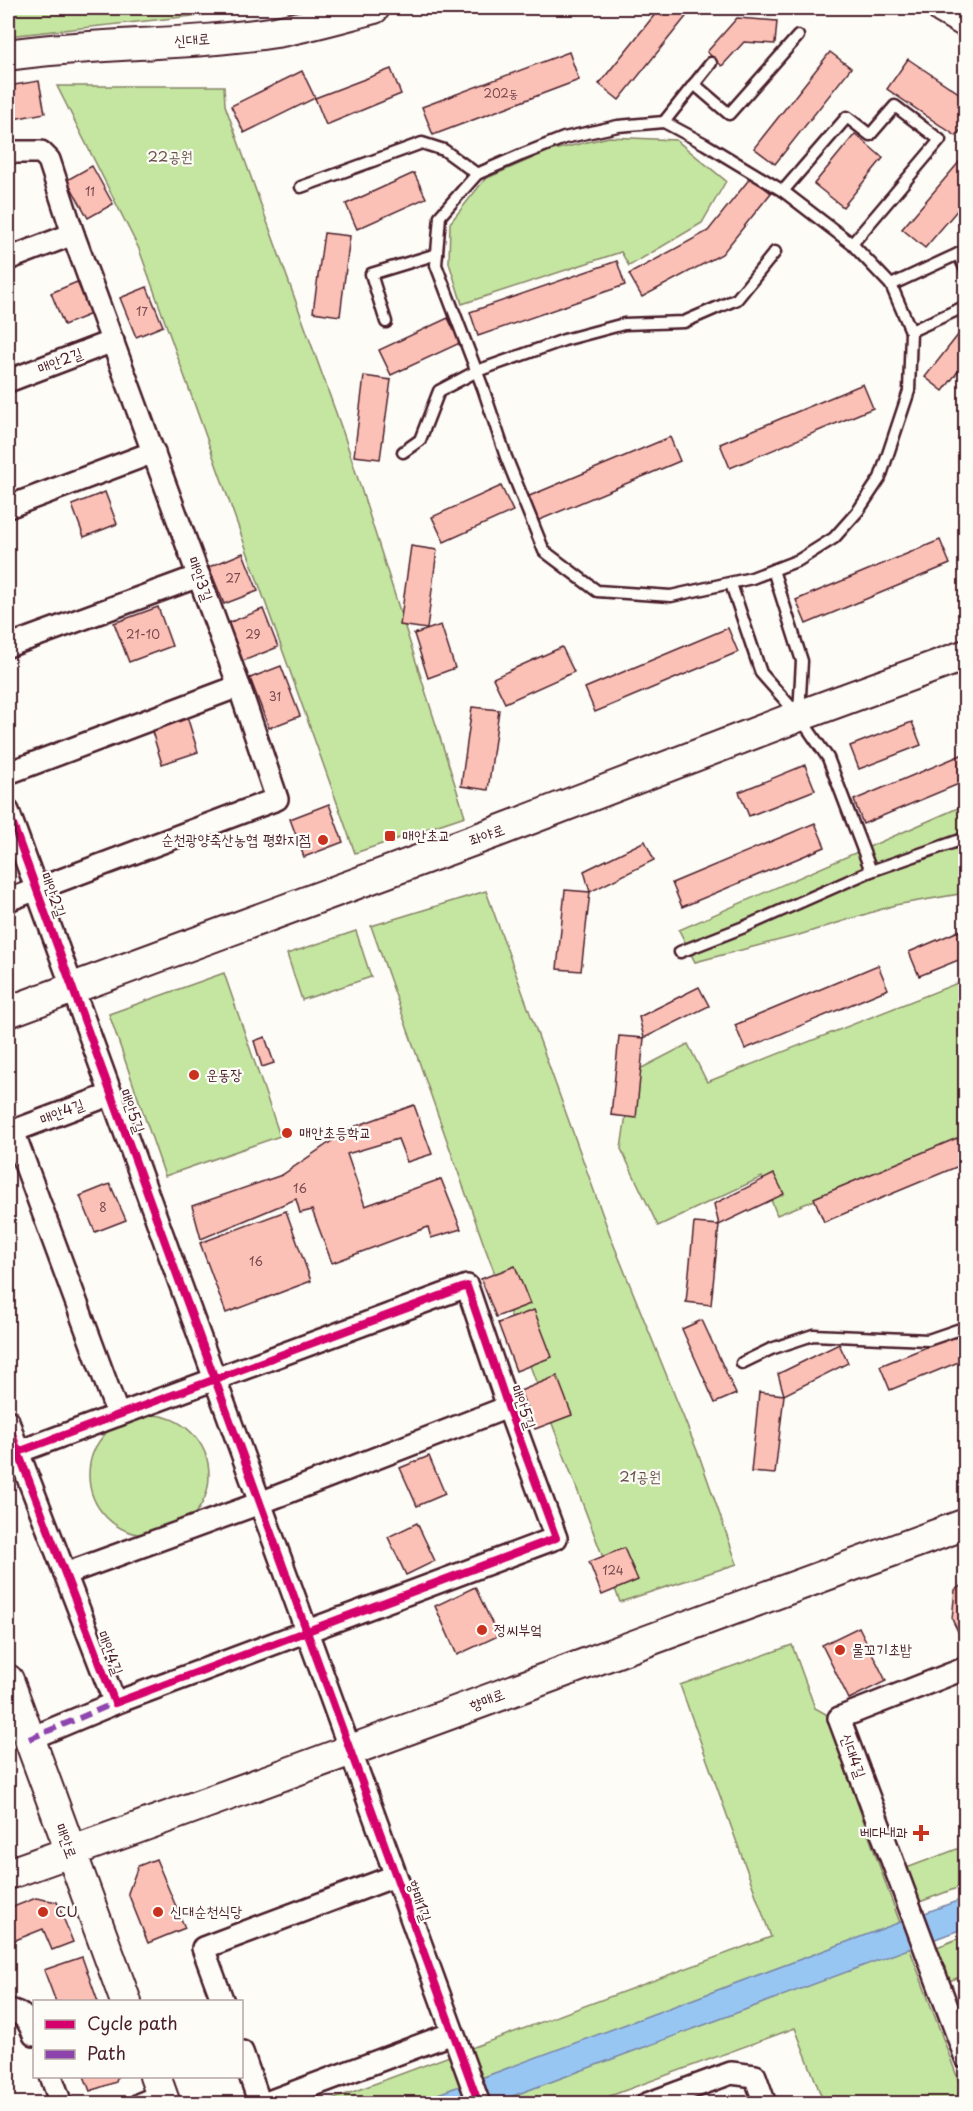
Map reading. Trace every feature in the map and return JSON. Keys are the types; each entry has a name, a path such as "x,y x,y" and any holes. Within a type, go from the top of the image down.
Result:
{"street":[{"name":"신대로","path":"8,55 114,44 189,41 276,32 326,22 374,8"},
{"path":"942,8 966,22"},
{"name":"매안3길","path":"8,152 40,152 49,160 73,234 239,686 277,799 36,889"},
{"path":"8,259 73,234"},
{"name":"매안2길","path":"8,381 112,340"},
{"path":"8,507 154,452"},
{"path":"8,646 199,576"},
{"name":"좌야로","path":"8,1012 966,655"},
{"path":"8,773 239,686"},
{"name":"매안2길","path":"8,811 73,988"},
{"path":"8,900 36,889"},
{"name":"매안5길","path":"73,988 350,1751"},
{"name":"매안4길","path":"112,1094 10,1132 118,1415"},
{"name":"매안5길","path":"215,1379 467,1286 556,1538 306,1630"},
{"path":"13,1454 215,1379"},
{"name":"매안5길","path":"260,1503 508,1407"},
{"name":"매안4길","path":"8,1421 13,1454 65,1574 115,1703"},
{"path":"65,1574 260,1503"},
{"name":"향매로","path":"8,1874 350,1751 966,1524"},
{"path":"29,1739 115,1703 306,1630"},
{"name":"신대4길","path":"966,1668 839,1718 966,2058"},
{"name":"매안로","path":"8,1680 126,2000"},
{"name":"향매1길","path":"350,1751 480,2103"},
{"name":"향매1길","path":"223,2000 203,1948 395,1876"},
{"path":"8,2010 25,2016 33,2033"},
{"path":"243,2055 262,2103 453,2033"},
{"path":"647,2103 731,2073 755,2076 765,2103"},
{"path":"52,2078 62,2103"}],"lane":[{"path":"694,84 729,114 798,36"},
{"path":"664,122 711,63"},
{"path":"783,191 847,117 870,135 895,106 940,140 852,244"},
{"path":"664,122 783,191 852,244 891,285 911,331 909,390 880,478 858,511 834,538 800,560 773,570 731,584 671,596 597,591 544,551 506,458 477,371 436,265 440,216 477,174 564,138 618,126 664,122"},
{"path":"301,187 422,142 444,150 477,174"},
{"path":"403,452 420,440 439,391 477,371 564,339 624,324 684,322 737,299 775,252"},
{"path":"891,285 962,252 966,270"},
{"path":"386,322 371,274 437,254"},
{"path":"911,331 966,306"},
{"path":"773,570 802,661 799,716"},
{"path":"731,584 761,673 799,716 828,758 871,871"},
{"path":"680,952 744,927 871,871 966,838"},
{"path":"742,1363 771,1349 813,1335 928,1340 966,1327"}],"green space":[{"path":"8,8 248,8 8,36"},
{"name":"22공원","path":"57,86 224,86 225,105 344,435 465,816 355,853 139,249"},
{"path":"609,137 676,140 726,181 702,223 629,266 621,252 462,304 449,263 450,223 485,179 549,151"},
{"path":"965,805 965,893 895,905 799,935 695,962 679,930"},
{"name":"21공원","path":"486,891 611,1238 700,1458 737,1564 620,1602 484,1245 371,926"},
{"path":"356,931 371,977 302,1000 287,954"},
{"name":"운동장","path":"224,973 280,1136 165,1176 109,1014"},
{"path":"965,980 965,1155 957,1159 955,1145 777,1215 762,1177 658,1226 621,1149 632,1073 688,1044 707,1082"},
{"path":"149,1415 172,1420 191,1433 204,1452 209,1475 204,1498 191,1517 172,1530 149,1535 126,1530 107,1517 94,1498 89,1475 94,1452 107,1433 126,1420"},
{"path":"792,1645 815,1708 826,1714 965,2103 824,2103 795,2028 591,2103 320,2104 771,1937 680,1685"},
{"path":"965,1846 965,1885 917,1903 904,1869"},
{"path":"965,1936 965,1975 949,1981 937,1947"}],"water":[{"path":"965,1898 965,1928 494,2103 411,2104"}],"building":[{"path":"660,8 693,8 619,100 599,84"},
{"path":"737,18 777,21 775,44 744,42 722,66 707,52"},
{"path":"569,52 579,80 433,135 422,107"},
{"path":"830,52 851,68 775,164 754,148"},
{"path":"908,59 966,98 966,123 956,136 887,89"},
{"path":"391,69 401,94 326,125 315,98"},
{"path":"302,71 315,98 244,133 231,106"},
{"path":"39,81 45,113 8,120 8,86"},
{"path":"855,134 883,158 843,207 814,184"},
{"path":"966,154 966,200 925,248 902,229"},
{"path":"92,166 113,204 88,218 67,180"},
{"path":"414,173 426,198 357,229 346,204"},
{"path":"751,177 771,193 722,254 642,297 629,274 708,231"},
{"path":"324,233 350,236 340,316 313,312"},
{"path":"617,261 625,285 478,336 470,312"},
{"path":"77,282 91,314 64,325 51,293"},
{"path":"147,287 163,326 136,337 120,298"},
{"path":"448,318 460,343 391,375 379,350"},
{"path":"966,325 966,361 943,391 925,377"},
{"path":"364,376 391,380 380,459 354,456"},
{"path":"863,384 873,408 730,468 720,444"},
{"path":"670,437 680,461 537,521 527,497"},
{"path":"501,486 513,511 444,542 432,517"},
{"path":"105,492 117,524 84,537 72,505"},
{"path":"940,540 950,564 806,624 796,600"},
{"path":"411,546 437,550 427,629 400,625"},
{"path":"243,553 258,591 224,604 209,567"},
{"path":"158,607 172,646 129,662 114,623"},
{"path":"263,609 278,647 243,661 228,623"},
{"path":"441,625 455,668 428,678 414,634"},
{"path":"728,628 738,652 595,712 585,688"},
{"path":"562,647 574,672 505,703 493,678"},
{"path":"281,666 300,716 269,728 250,678"},
{"path":"472,707 499,710 488,790 461,786"},
{"path":"186,713 198,752 162,764 150,725"},
{"path":"912,722 921,745 859,769 850,746"},
{"path":"966,753 966,781 863,824 854,800"},
{"path":"805,765 815,790 749,816 739,792"},
{"path":"329,804 343,842 304,857 290,819"},
{"path":"815,823 825,847 682,907 672,883"},
{"path":"645,841 654,860 590,892 584,871"},
{"path":"565,890 590,892 581,971 557,969"},
{"path":"966,928 966,957 919,976 909,952"},
{"path":"878,965 888,989 745,1049 735,1025"},
{"path":"699,987 709,1006 644,1038 639,1017"},
{"path":"619,1036 644,1038 636,1118 611,1115"},
{"path":"265,1037 274,1063 262,1067 254,1041"},
{"path":"414,1105 432,1154 407,1162 398,1139 347,1154 365,1206 441,1179 461,1229 431,1238 428,1227 332,1263 312,1210 300,1213 296,1199 201,1239 192,1206 282,1175 351,1128"},
{"path":"957,1138 966,1157 966,1163 824,1222 814,1198"},
{"path":"774,1174 784,1194 719,1225 714,1204"},
{"path":"110,1184 126,1220 95,1232 80,1196"},
{"path":"286,1211 311,1281 226,1313 200,1243"},
{"path":"694,1223 719,1225 711,1305 686,1302"},
{"path":"515,1266 530,1304 496,1317 481,1279"},
{"path":"534,1310 552,1357 516,1371 498,1323"},
{"path":"702,1320 736,1394 715,1403 682,1329"},
{"path":"966,1331 966,1359 890,1390 880,1366"},
{"path":"839,1344 848,1363 784,1395 778,1374"},
{"path":"557,1376 572,1415 535,1429 520,1391"},
{"path":"759,1392 784,1395 775,1474 751,1472"},
{"path":"429,1456 445,1494 417,1506 400,1468"},
{"path":"417,1523 435,1561 406,1575 388,1537"},
{"path":"624,1548 638,1580 602,1595 589,1562"},
{"path":"966,1582 966,1648 952,1619 955,1590"},
{"path":"475,1587 498,1636 457,1655 435,1606"},
{"path":"859,1627 886,1681 849,1699 822,1645"},
{"path":"156,1859 185,1928 148,1943 128,1893 138,1866"},
{"path":"36,1898 57,1902 73,1942 52,1950 43,1929 13,1941 8,1928 8,1909"},
{"path":"82,1957 97,2000 55,2000 44,1970"},
{"path":"85,2078 117,2078 116,2082 90,2091"}],"marked path":[{"path":"29,1739 115,1703"}],"cycle path":[{"path":"8,811 479,2104"},
{"path":"8,1421 18,1452 115,1703 556,1538 467,1286 18,1452 8,1456"}],"place":[{"name":"매안초교","path":"390,836"},
{"name":"순천광양축산농협 평화지점","path":"323,840"},
{"name":"운동장","path":"194,1075"},
{"name":"매안초등학교","path":"287,1133"},
{"name":"정씨부엌","path":"482,1630"},
{"name":"물꼬기초밥","path":"840,1650"},
{"name":"베다내과","path":"921,1833"},
{"name":"CU","path":"43,1912"},
{"name":"신대순천식당","path":"158,1912"}]}
